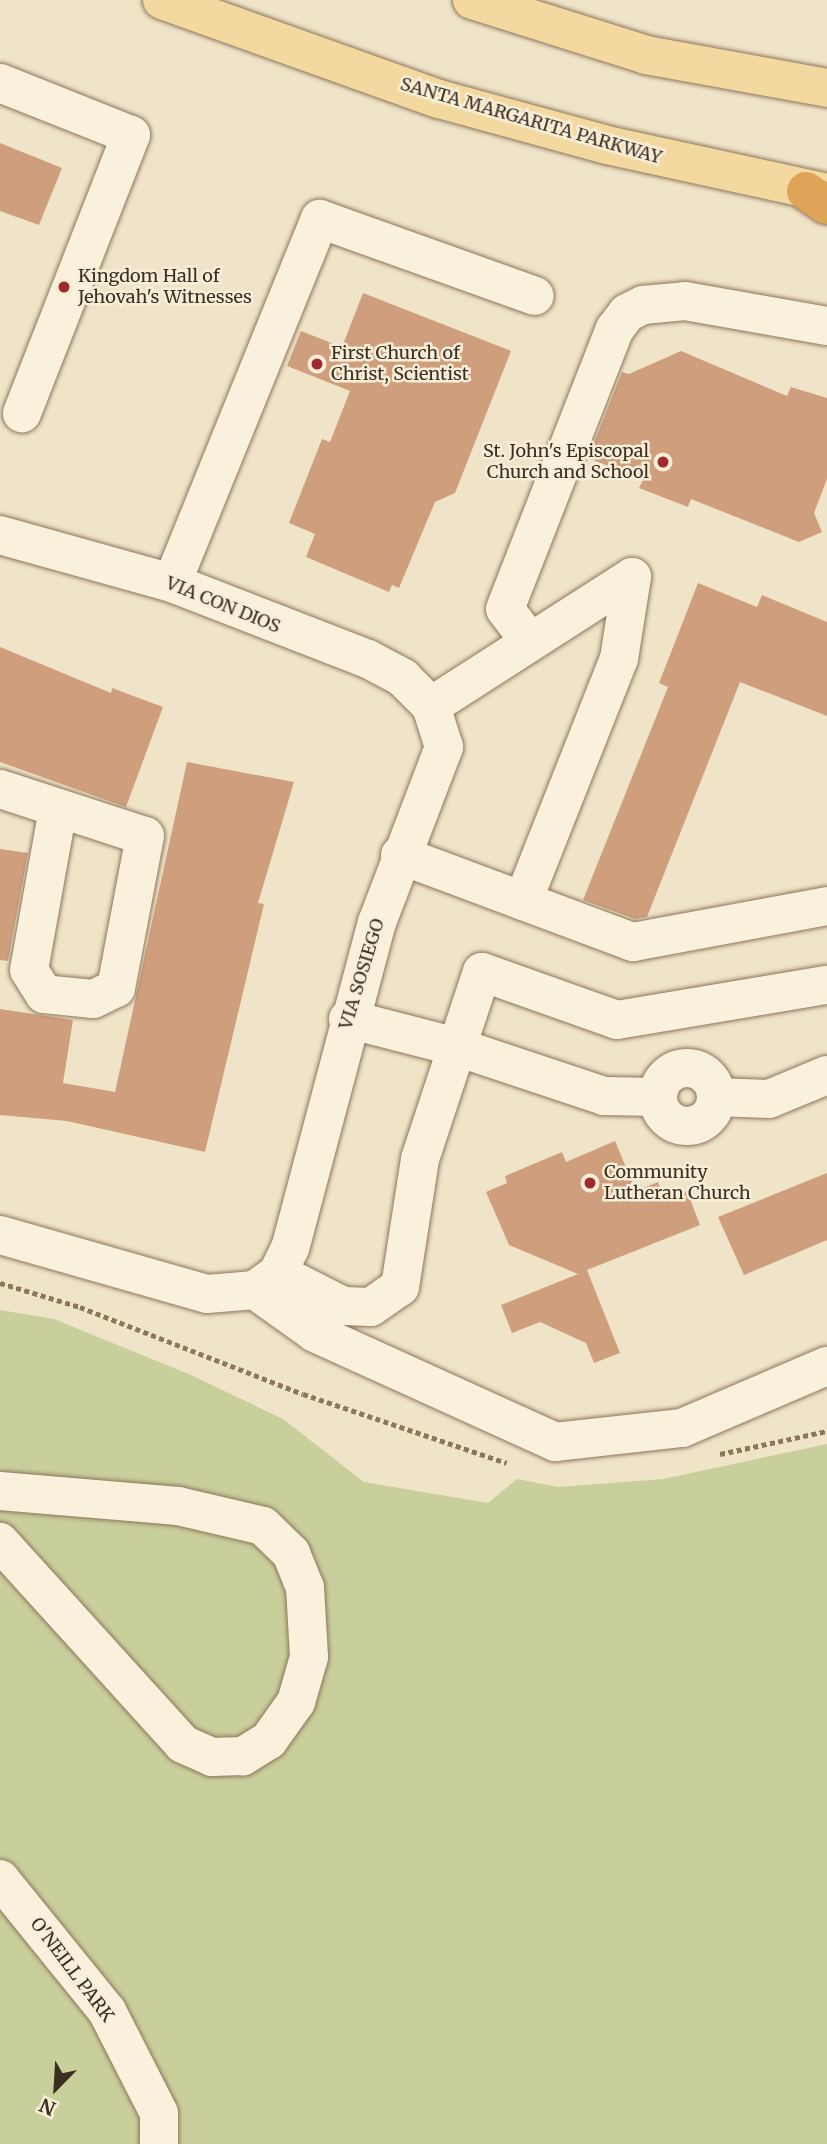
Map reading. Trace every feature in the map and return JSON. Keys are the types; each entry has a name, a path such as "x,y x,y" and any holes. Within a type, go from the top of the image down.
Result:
{"main road":[{"name":"SANTA MARGARITA PARKWAY","path":"162,0 439,99 820,196"},
{"path":"472,0 646,55 827,88"}],"street":[{"path":"0,83 131,135 22,414"},
{"path":"172,583 320,219 535,296"},
{"path":"530,642 505,609 615,329 627,313 643,305 685,301 827,326"},
{"name":"VIA CON DIOS","path":"0,535 172,583 368,660 403,678 431,706"},
{"path":"431,706 632,577 620,659 523,901"},
{"name":"VIA SOSIEGO","path":"274,1271 348,1019 400,855 444,747 431,706"},
{"path":"0,789 145,836 116,988 93,999 44,994 29,970 58,809"},
{"path":"400,855 633,942 827,906"},
{"path":"0,1235 207,1294 274,1271 343,1306 371,1307 400,1287 421,1159 482,972 617,1020 827,985"},
{"path":"348,1019 457,1047 604,1096 657,1097 664,1078 691,1069 709,1078 716,1097 769,1099 827,1075"},
{"path":"274,1271 315,1333 555,1442 682,1428 827,1366"},
{"path":"0,1491 178,1506 263,1526 291,1553 305,1587 309,1657 296,1702 269,1740 243,1756 212,1757 183,1744 0,1542"},
{"name":"O'NEILL PARK","path":"0,1879 107,2011 159,2113 159,2144"}],"green space":[{"path":"0,1310 54,1319 191,1375 283,1419 364,1482 488,1503 517,1479 558,1487 663,1479 827,1444 827,2144 0,2144"}],"building":[{"path":"0,143 62,168 39,225 0,211"},
{"path":"363,293 511,351 455,493 435,502 399,588 392,585 389,592 306,557 315,534 289,523 322,439 330,442 350,391 287,366 301,331 342,347"},
{"path":"681,351 787,396 791,387 827,398 827,479 814,513 822,532 799,542 691,499 688,507 639,488 643,480 588,458 622,372 629,374"},
{"path":"698,583 757,607 762,595 827,622 827,716 740,682 647,917 635,919 583,900 668,687 659,683"},
{"path":"0,647 111,693 112,688 163,707 126,807 0,762"},
{"path":"187,762 294,782 258,903 264,904 205,1152 67,1121 0,1115 0,1009 73,1020 63,1083 115,1092"},
{"path":"0,849 28,853 8,961 0,960"},
{"path":"615,1141 636,1191 658,1182 665,1201 687,1191 700,1225 587,1270 620,1353 594,1363 586,1343 540,1322 512,1333 501,1305 578,1274 509,1245 486,1192 507,1183 505,1176 562,1152 566,1162"},
{"path":"827,1173 827,1240 744,1275 718,1217"}],"place":[{"name":"Kingdom Hall of Jehovah's Witnesses","path":"64,287"},
{"name":"First Church of Christ, Scientist","path":"317,364"},
{"name":"St. John's Episcopal Church and School","path":"663,462"},
{"name":"Community Lutheran Church","path":"590,1183"}]}
